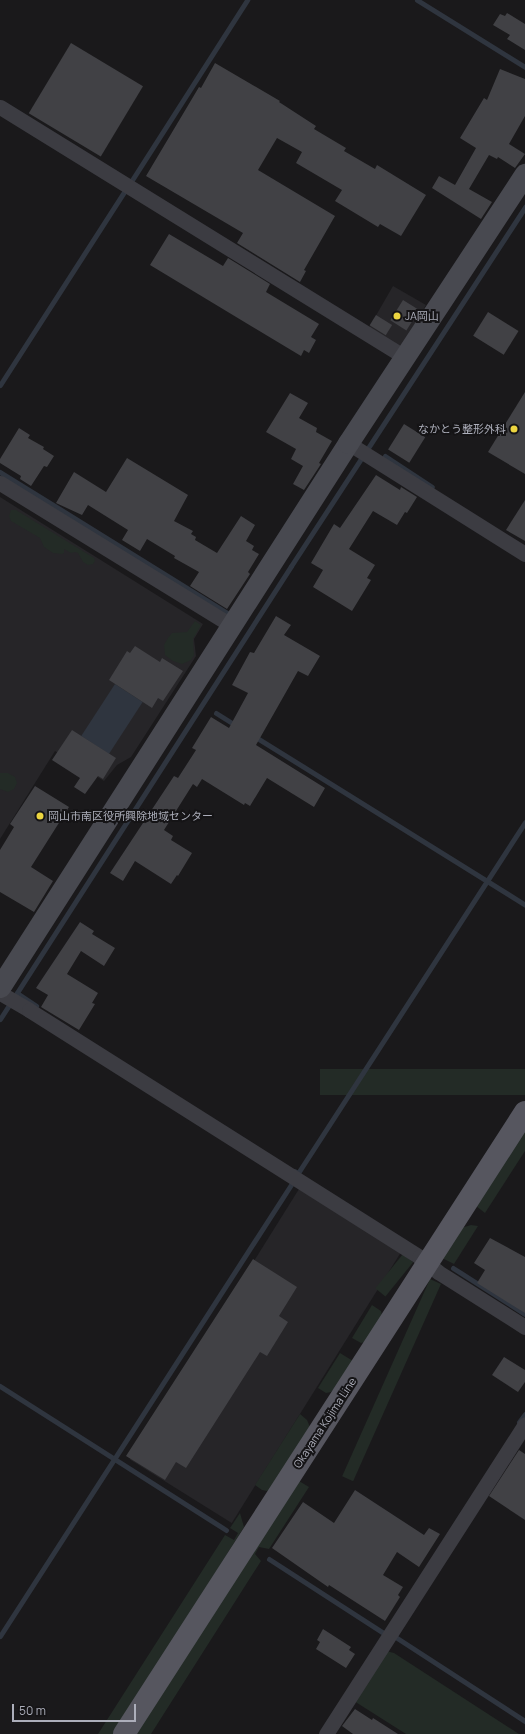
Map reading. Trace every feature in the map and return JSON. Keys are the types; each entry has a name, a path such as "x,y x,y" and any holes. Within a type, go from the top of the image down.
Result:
{"main road":[{"name":"Okayama Kojima Line","path":"124,1734 525,1112"}],"street":[{"path":"0,107 406,357"},
{"path":"525,174 406,357 360,450 232,626 6,996 419,1257 427,1265 525,1326"},
{"path":"360,450 525,554"},
{"path":"0,483 232,626"},
{"path":"326,1734 525,1424"}],"shaded area":[{"name":"JA岡山","path":"393,286 426,305 401,347 368,328"},
{"path":"0,497 203,624 194,639 196,656 131,757 117,765 104,781 55,751 0,839"},
{"path":"11,510 16,510 94,558 95,561 93,564 88,565 83,562 78,553 71,553 64,549 64,553 62,554 53,553 44,547 40,538 11,521 9,516"},
{"path":"195,621 201,625 193,639 194,655 191,660 182,664 173,661 165,655 164,645 172,633 187,632"},
{"path":"115,684 143,702 109,754 81,736"},
{"path":"0,773 8,773 15,777 17,783 14,789 8,792 0,789"},
{"path":"320,1069 525,1069 525,1095 320,1095"},
{"path":"525,1130 525,1151 485,1213 476,1206"},
{"path":"299,1189 401,1253 232,1523 130,1460"},
{"path":"471,1225 478,1226 454,1264 442,1258 461,1228"},
{"path":"403,1254 413,1262 385,1296 375,1288"},
{"path":"430,1279 441,1284 353,1481 342,1476"},
{"path":"372,1305 381,1311 382,1315 365,1342 361,1343 352,1338"},
{"path":"340,1353 353,1361 337,1386 331,1392 326,1393 318,1388"},
{"path":"300,1414 307,1420 310,1427 271,1489 267,1491 262,1490 255,1485"},
{"path":"299,1481 309,1487 269,1549 259,1547 255,1554 261,1561 151,1734 136,1734"},
{"path":"240,1513 244,1527 114,1734 98,1734 225,1535 234,1540 238,1533 230,1528"},
{"path":"386,1651 394,1653 519,1734 406,1734 354,1701"}],"building":[{"path":"507,13 525,24 525,50 507,39 510,35 493,25 500,14 505,16"},
{"path":"71,43 143,86 101,157 29,113"},
{"path":"215,63 280,101 279,102 316,126 314,129 346,148 344,151 375,169 377,165 426,195 401,236 380,224 378,227 335,201 342,190 296,163 302,152 277,138 258,170 335,216 304,270 306,271 300,282 237,243 243,233 146,176"},
{"path":"500,69 525,79 525,116 509,144 525,154 515,168 498,157 497,159 489,155 469,189 492,202 481,219 432,188 439,176 455,185 476,148 460,138 484,98 487,100"},
{"path":"169,234 223,266 228,258 270,284 266,292 319,324 311,337 316,340 309,353 304,350 301,356 150,265"},
{"path":"403,300 419,310 406,330 390,320"},
{"path":"488,312 519,331 504,355 473,336"},
{"path":"376,315 392,325 386,335 370,325"},
{"name":"なかとう整形外科","path":"525,392 525,474 488,452"},
{"path":"290,393 308,403 299,418 317,428 316,432 332,441 319,463 321,464 304,490 293,484 303,466 291,459 296,449 266,432"},
{"path":"404,424 425,437 409,463 388,449"},
{"path":"19,428 30,435 28,438 44,447 43,449 54,456 47,467 44,466 31,486 20,479 21,476 0,463 0,459"},
{"path":"127,458 188,495 174,521 193,531 191,534 196,537 195,540 217,553 241,516 255,525 246,541 254,546 252,550 259,554 248,572 250,574 227,609 190,586 199,572 174,558 175,556 147,539 140,551 122,540 128,530 88,505 82,515 56,503 74,472 106,492"},
{"path":"376,475 400,490 401,487 417,497 397,525 373,511 349,549 375,565 367,578 371,580 352,611 313,587 323,570 311,563 334,524 340,528"},
{"path":"525,500 525,541 506,530"},
{"path":"276,616 291,625 284,635 320,656 308,676 298,671 256,745 325,788 314,807 267,778 250,806 245,803 244,805 202,779 197,787 193,784 164,830 173,836 171,840 192,853 178,876 177,875 171,884 135,861 123,881 110,873 174,776 178,778 196,750 192,748 211,717 229,728 248,693 232,685 250,652 254,653"},
{"path":"135,646 160,662 162,658 183,671 163,701 158,698 152,708 109,680 127,651 130,653"},
{"path":"72,730 116,758 103,779 98,776 85,794 74,787 80,778 52,760"},
{"path":"35,786 69,807 31,867 53,881 34,912 0,892 0,850 14,827 10,824"},
{"path":"80,922 94,931 92,934 115,948 104,966 81,951 67,974 98,993 92,1003 95,1004 79,1030 41,1007 48,995 36,988"},
{"path":"490,1238 525,1257 525,1313 477,1283 485,1270 474,1263"},
{"path":"253,1259 297,1287 279,1316 288,1322 267,1356 260,1352 186,1468 176,1462 165,1480 126,1456"},
{"path":"504,1357 525,1370 525,1382 518,1392 492,1375"},
{"path":"519,1450 525,1454 525,1520 489,1496"},
{"path":"355,1490 424,1535 429,1528 440,1534 419,1567 397,1552 383,1575 403,1587 398,1595 400,1597 385,1621 329,1585 328,1587 272,1548 303,1502 334,1523"},
{"path":"323,1629 351,1647 349,1650 355,1654 346,1668 316,1649 320,1642 317,1640"},
{"path":"355,1709 372,1720 373,1718 398,1734 353,1734 342,1726"}],"waterway":[{"path":"132,180 247,0"},
{"path":"417,0 525,67"},
{"path":"0,385 124,192"},
{"path":"0,1019 291,566 525,207"},
{"path":"385,456 432,487"},
{"path":"0,472 229,614"},
{"path":"216,713 237,726"},
{"path":"254,736 525,905"},
{"path":"294,1171 298,1173 525,822"},
{"path":"17,993 36,1006"},
{"path":"0,1636 292,1183"},
{"path":"453,1268 525,1314"},
{"path":"0,1386 226,1530"},
{"path":"519,1422 525,1414"},
{"path":"269,1559 385,1634"},
{"path":"397,1638 525,1721"}],"place":[{"name":"JA岡山","path":"397,316"},
{"name":"なかとう整形外科","path":"514,429"},
{"name":"岡山市南区役所興除地域センター","path":"40,816"}]}
